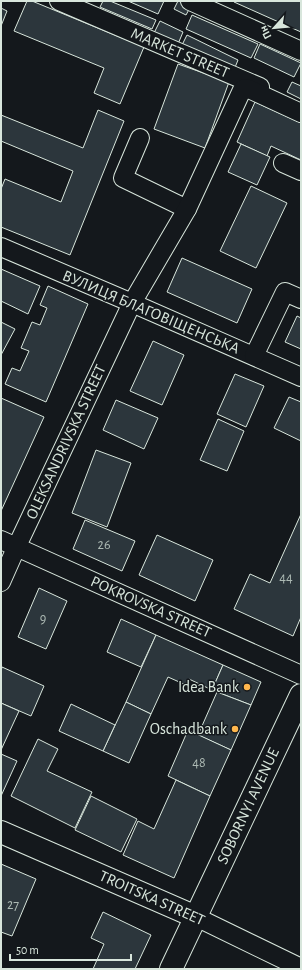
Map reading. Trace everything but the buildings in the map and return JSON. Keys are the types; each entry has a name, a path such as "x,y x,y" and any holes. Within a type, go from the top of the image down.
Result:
{"main road":[{"name":"SOBORNYI AVENUE","path":"172,969 301,695"},
{"name":"TROITSKA STREET","path":"1,832 196,917"}],"street":[{"name":"MARKET STREET","path":"59,1 301,105"},
{"path":"190,1 301,52"},
{"name":"OLEKSANDRIVSKA STREET","path":"1,582 9,543 132,302 187,209 242,90 249,88 301,113"},
{"path":"140,138 123,178 187,209"},
{"path":"283,163 301,171"},
{"name":"ВУЛИЦЯ БЛАГОВІЩЕНСЬКА","path":"1,247 132,302 301,377"},
{"path":"254,356 285,292 301,299"},
{"name":"POKROVSKA STREET","path":"9,543 301,675"},
{"name":"TROITSKA STREET","path":"196,917 301,968"}],"place":[{"name":"Idea Bank","path":"247,687"},
{"name":"Oschadbank","path":"235,729"}]}
